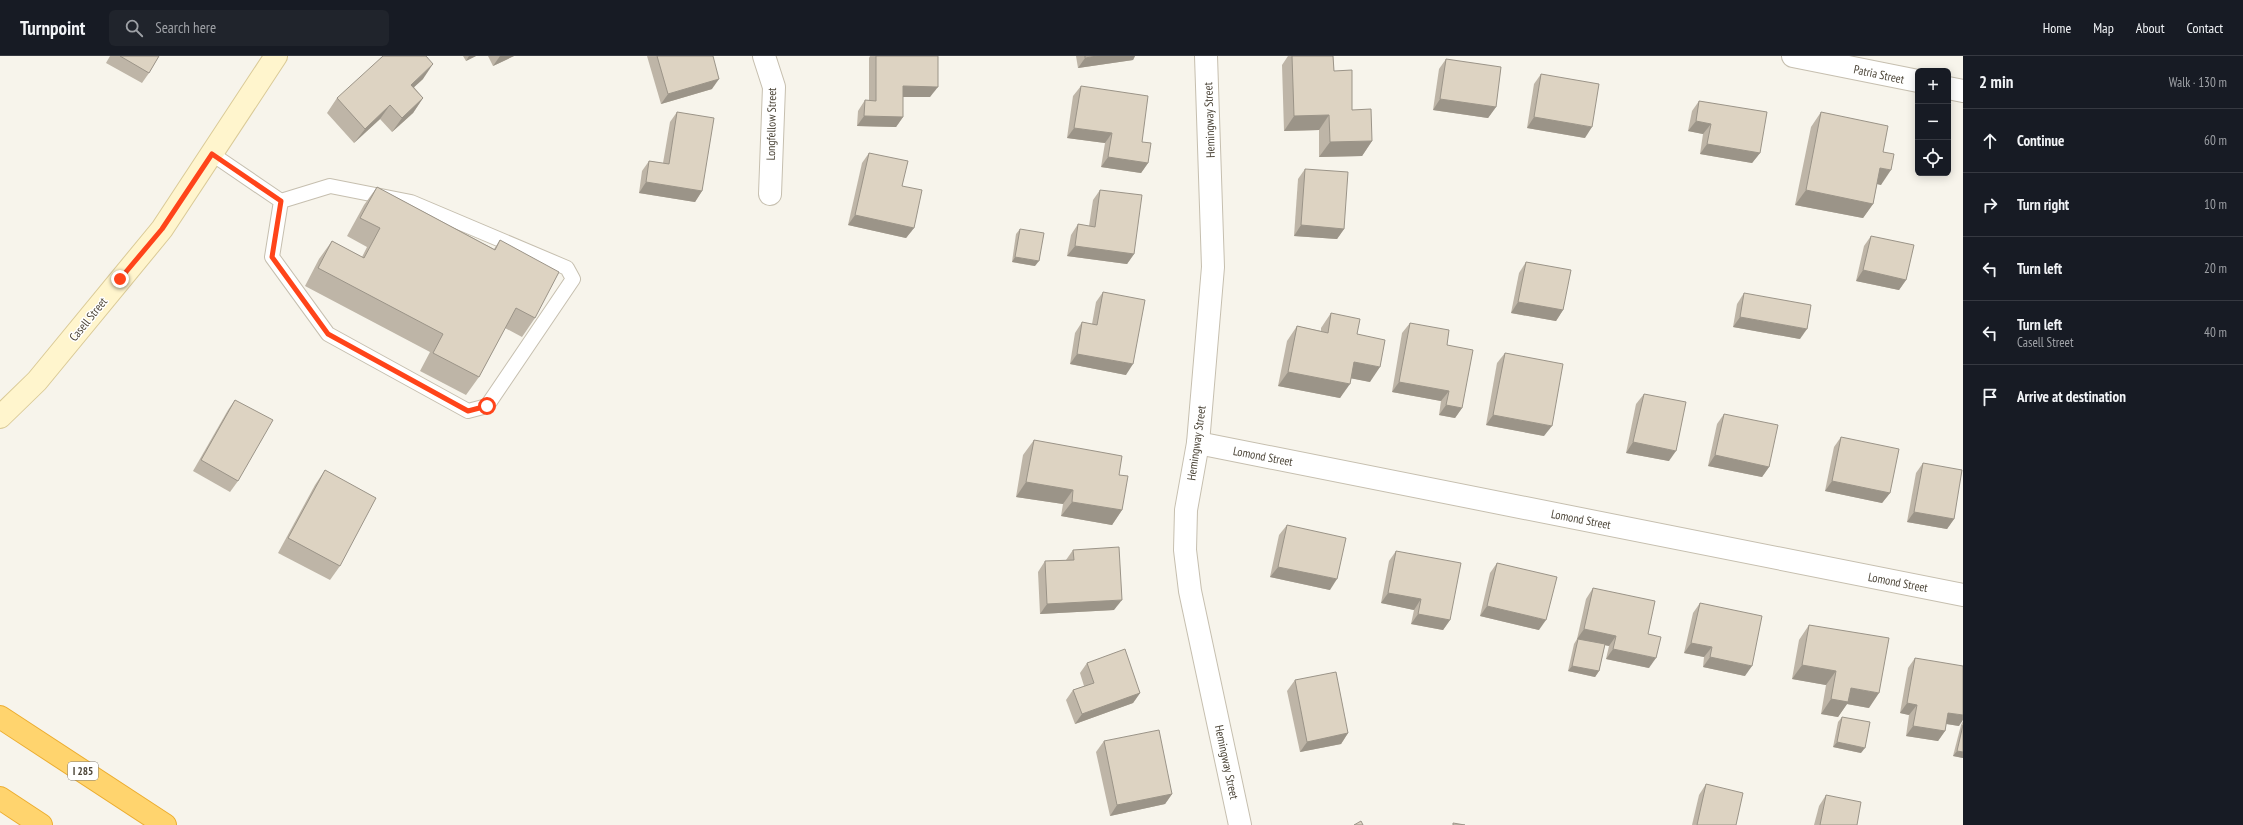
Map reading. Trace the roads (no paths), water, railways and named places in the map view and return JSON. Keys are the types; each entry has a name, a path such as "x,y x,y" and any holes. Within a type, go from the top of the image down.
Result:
{"highway":[{"name":"I 285","path":"0,717 165,825"},
{"path":"0,798 41,825"}],"street":[{"name":"Casell Street","path":"0,417 37,382 162,229 276,56"},
{"name":"Longfellow Street","path":"764,56 774,88 770,194"},
{"name":"Hemingway Street","path":"1206,56 1213,267 1198,443 1186,510 1185,550 1190,591 1240,825"},
{"name":"Patria Street","path":"1793,56 1915,81"},
{"path":"1951,89 1963,91"},
{"name":"Lomond Street","path":"1198,443 1963,595"}],"lane":[{"path":"212,154 281,201"},
{"path":"330,186 411,202 567,268 573,279 487,406 468,411 328,334 272,257 281,201 330,186"}]}
